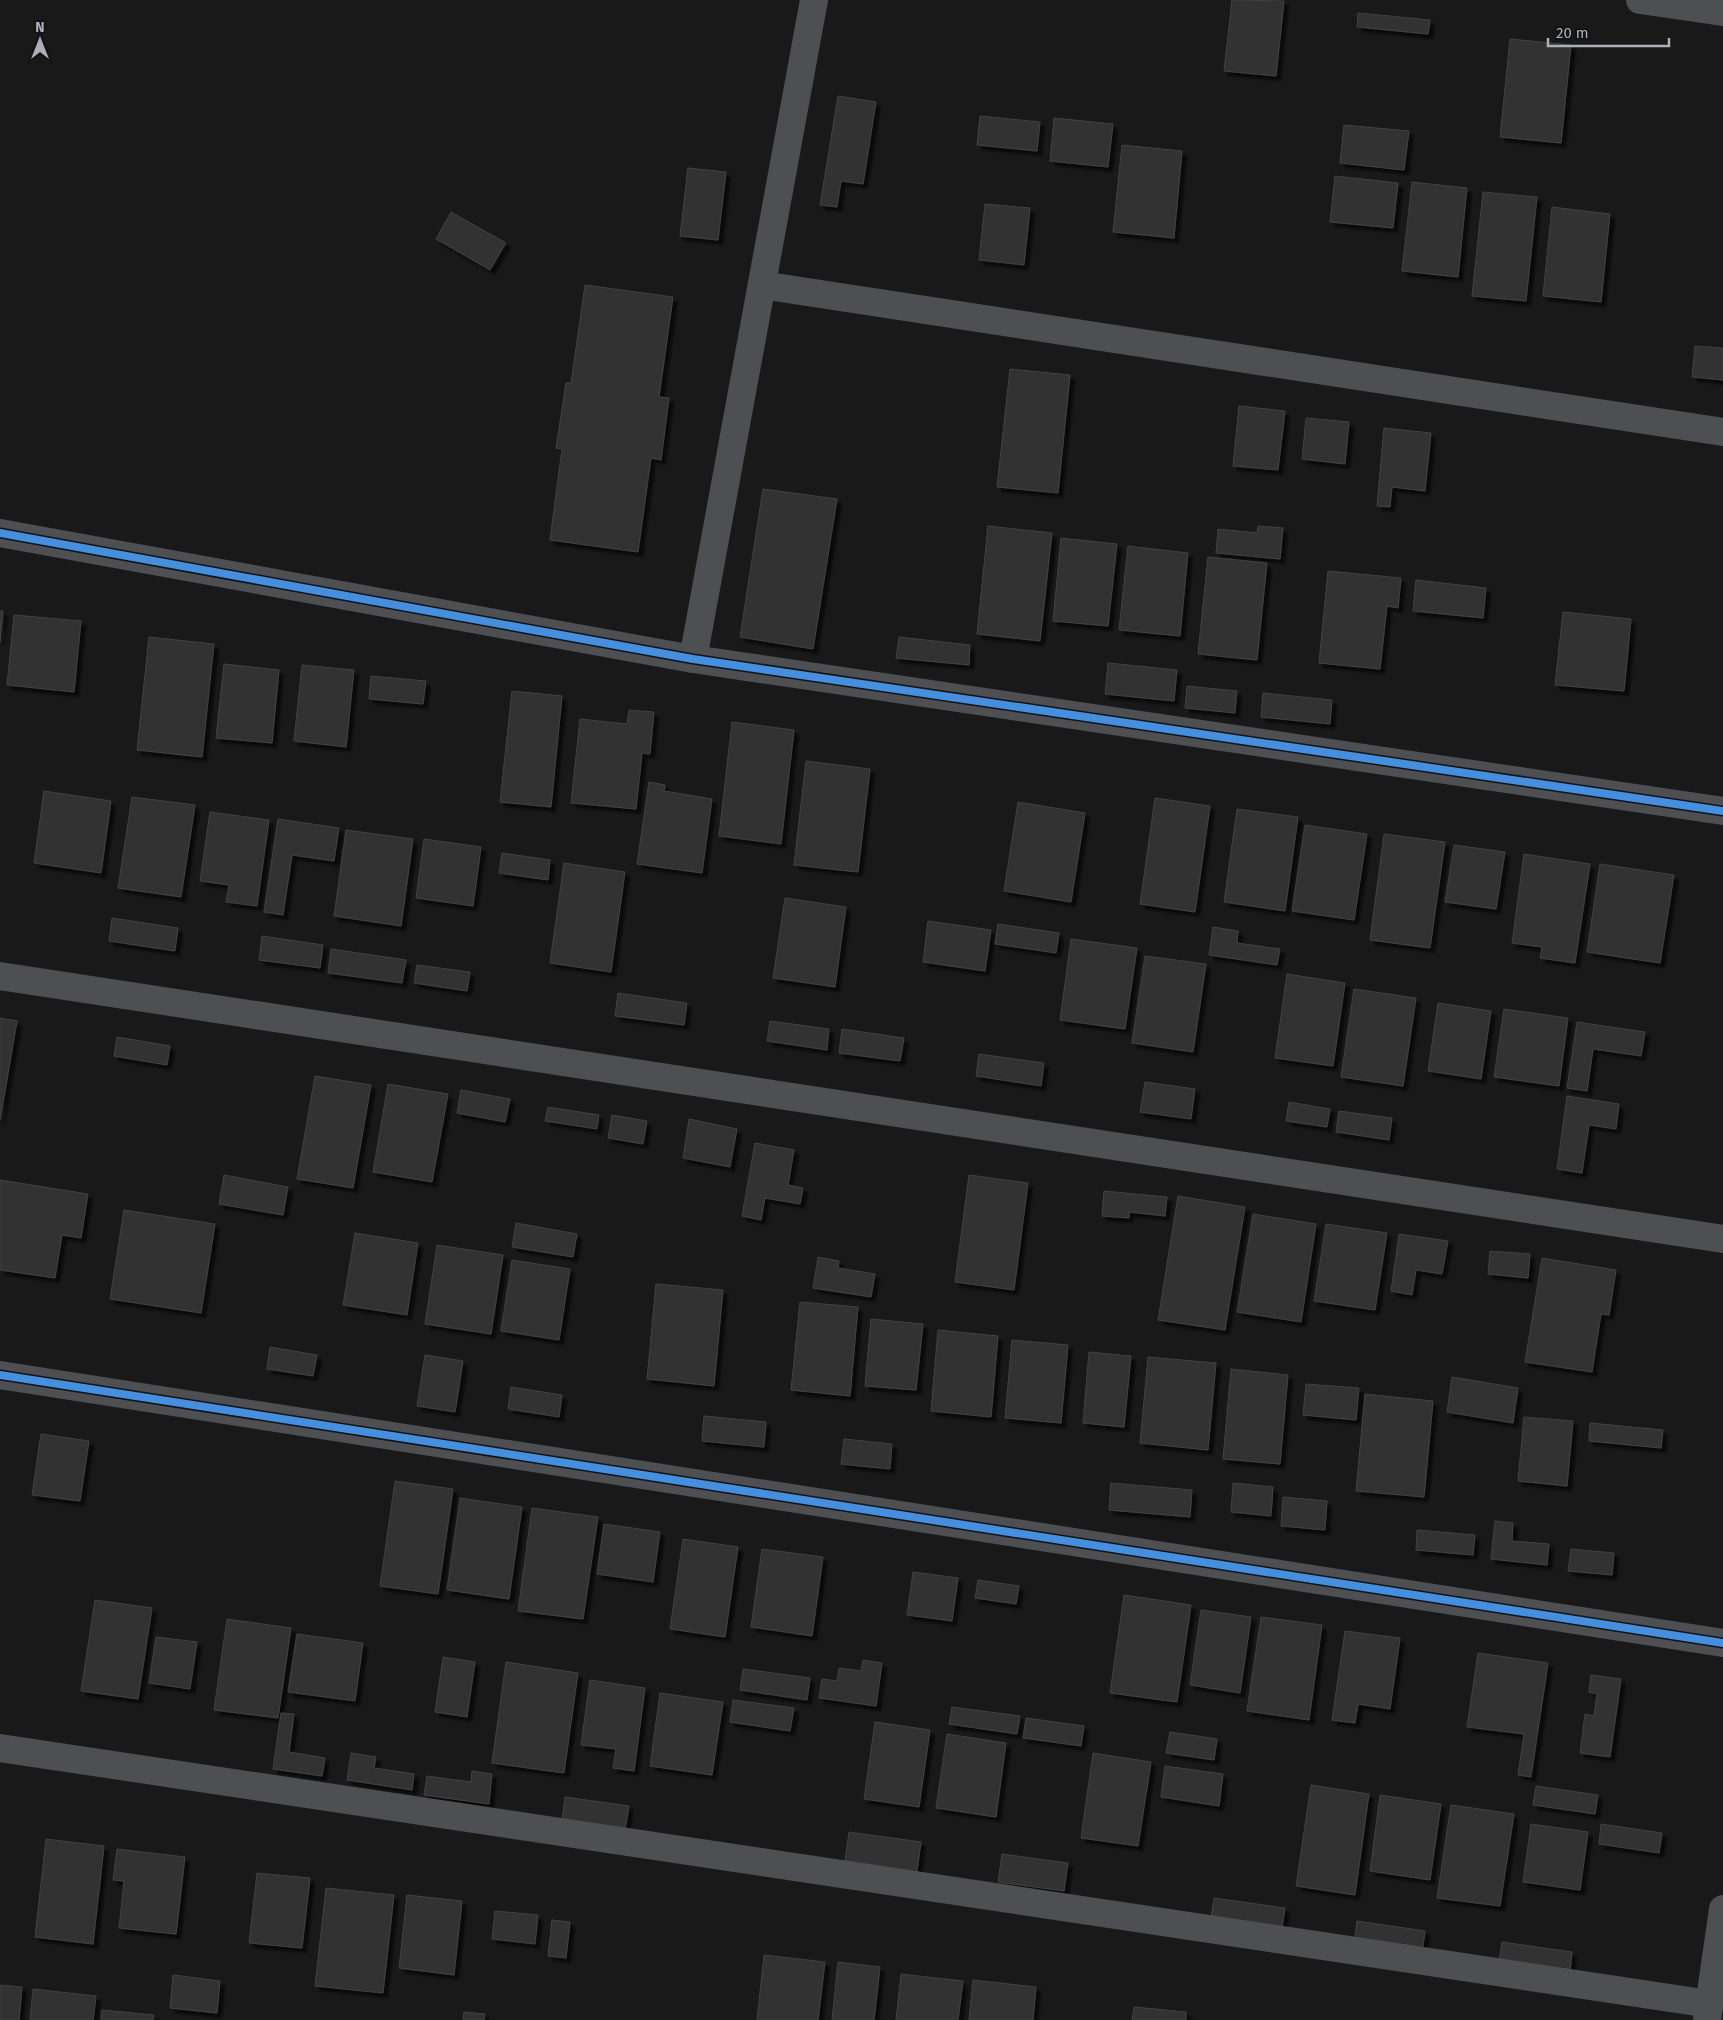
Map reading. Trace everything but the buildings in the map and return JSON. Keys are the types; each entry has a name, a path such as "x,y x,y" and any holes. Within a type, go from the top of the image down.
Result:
{"street":[{"path":"693,659 814,0"},
{"path":"1640,0 1723,12"},
{"path":"762,285 1723,432"},
{"path":"0,533 693,659 1723,812"},
{"path":"0,976 1723,1239"},
{"path":"0,1375 1723,1643"},
{"path":"0,1748 1708,2012 1723,1910"}],"cycle path":[{"path":"0,533 693,659 1723,811"},
{"path":"0,1375 1723,1643"}]}
